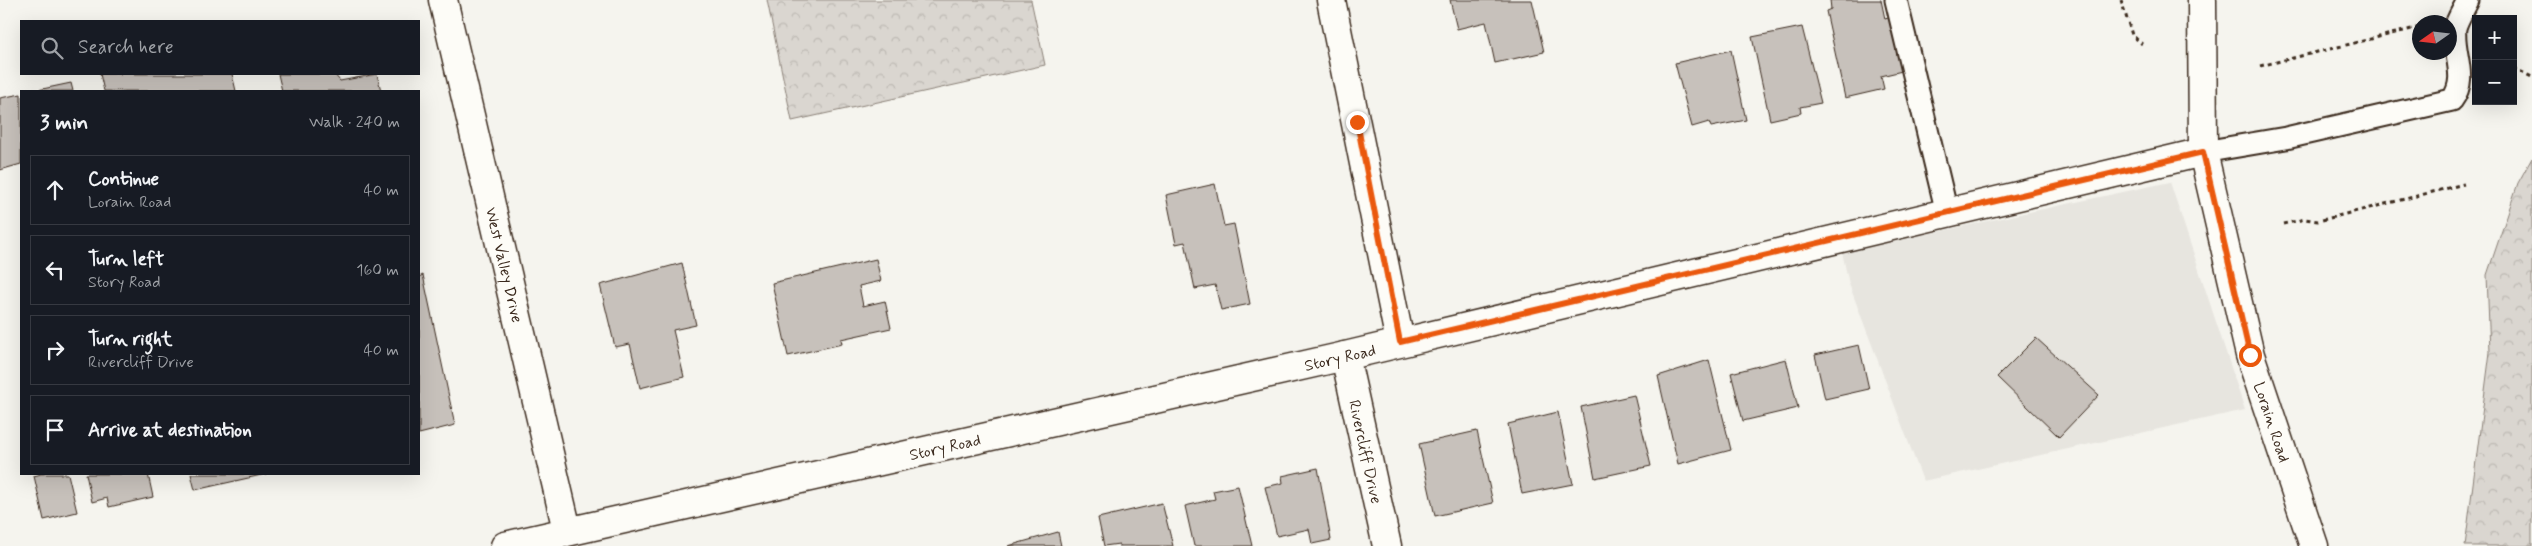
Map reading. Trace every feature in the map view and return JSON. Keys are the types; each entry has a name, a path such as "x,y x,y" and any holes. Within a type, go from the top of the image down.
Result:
{"street":[{"name":"West Valley Drive","path":"443,0 567,530"},
{"path":"1332,0 1400,342"},
{"name":"Lorain Road","path":"2202,0 2203,152 2250,355 2314,546"},
{"name":"Story Road","path":"505,546 567,530 1345,356 2203,152"},
{"name":"Rivercliff Drive","path":"1345,356 1387,546"}],"lane":[{"path":"1896,0 1947,213"},
{"path":"2203,152 2286,138 2452,100 2459,91 2461,81 2455,27 2468,0"}],"path":[{"path":"2120,0 2132,35 2142,44"},
{"path":"2260,66 2412,29"},
{"path":"2517,70 2532,77"},
{"path":"2283,224 2305,220 2318,221 2464,184"}],"shaded area":[{"path":"2170,182 2245,410 1923,481 1849,284 1842,252"}],"green space":[{"path":"767,0 1031,0 1045,65 792,121"},
{"path":"2532,158 2532,546 2465,546 2490,352 2487,275 2518,183"}],"building":[{"path":"1450,0 1532,0 1544,52 1495,63 1486,22 1457,29"},
{"path":"1830,0 1881,0 1885,19 1891,17 1902,71 1881,76 1884,89 1845,98 1826,11 1831,9"},
{"path":"1802,27 1821,103 1800,107 1801,113 1770,120 1752,37"},
{"path":"1731,50 1746,120 1711,127 1709,122 1692,127 1675,63"},
{"path":"100,75 232,75 236,90 104,90"},
{"path":"278,75 335,75 340,81 377,75 381,90 282,90"},
{"path":"71,83 73,90 38,90"},
{"path":"20,94 20,164 0,170 0,98"},
{"path":"1215,184 1224,226 1234,224 1250,304 1221,310 1215,285 1195,289 1185,242 1176,244 1166,195"},
{"path":"876,259 881,281 859,286 863,306 885,301 891,328 841,339 842,344 788,356 772,283"},
{"path":"682,263 696,325 673,330 684,377 640,388 630,344 615,347 600,285"},
{"path":"423,275 455,425 420,434 420,276"},
{"path":"2036,338 2099,395 2059,437 1997,377"},
{"path":"1859,345 1869,389 1825,399 1815,355"},
{"path":"1786,359 1798,408 1743,421 1731,373"},
{"path":"1709,360 1731,450 1678,464 1658,376"},
{"path":"1634,395 1651,466 1595,478 1581,407"},
{"path":"1558,412 1573,484 1522,494 1508,424"},
{"path":"1477,431 1493,503 1435,516 1419,444"},
{"path":"1318,468 1331,540 1312,544 1309,529 1277,536 1265,487 1283,483 1282,476"},
{"path":"68,475 77,512 44,520 34,476"},
{"path":"86,475 148,475 153,497 109,507 107,498 92,502"},
{"path":"191,475 262,475 195,490"},
{"path":"1238,486 1252,546 1194,546 1185,506 1215,499 1213,491"},
{"path":"1162,503 1173,546 1119,546 1119,544 1104,546 1098,518"},
{"path":"1058,532 1061,546 1008,546"}],"route":[{"path":"1357,122 1390,302 1400,342 2203,152 2250,355"}]}
